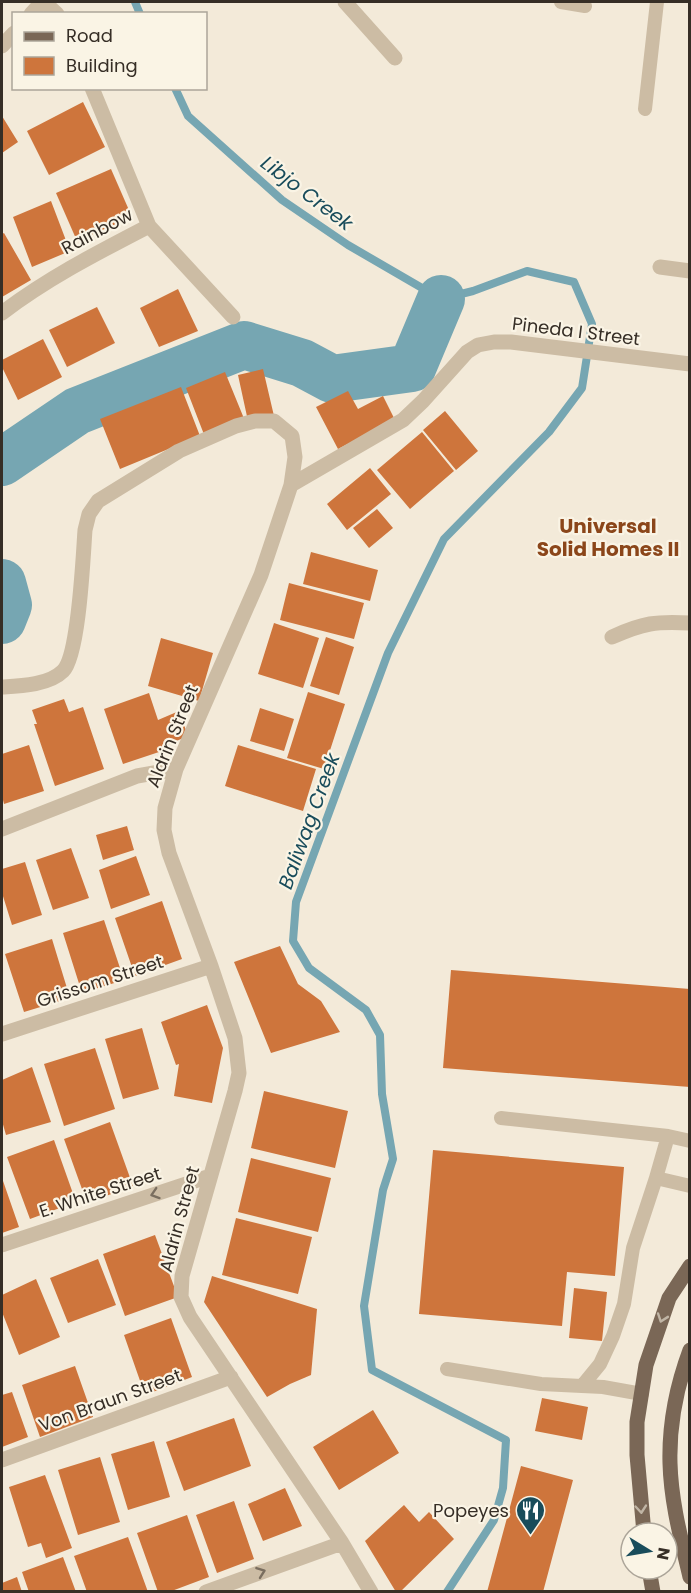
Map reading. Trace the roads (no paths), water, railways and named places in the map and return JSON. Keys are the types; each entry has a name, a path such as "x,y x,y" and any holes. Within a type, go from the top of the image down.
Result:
{"main road":[{"path":"643,1521 637,1455 637,1422 646,1365 669,1298 690,1266"},
{"path":"690,1350 682,1370 672,1424 670,1462 675,1513 690,1576"}],"street":[{"path":"43,2 55,12"},
{"path":"345,2 394,58"},
{"name":"Rainbow","path":"2,313 31,290 66,269 149,226 93,90"},
{"path":"149,226 233,317"},
{"path":"660,267 690,271"},
{"name":"Pineda I Street","path":"291,485 404,420 467,352 478,345 510,342 690,364"},
{"name":"Aldrin Street","path":"2,687 22,686 51,679 64,670 70,658 75,637 85,530 89,514 98,501 179,452 236,426 255,421 274,421 292,436 296,458 291,485 261,575 176,769 165,808 164,830 169,853 212,966 235,1038 239,1073 236,1091 182,1276 181,1297 190,1317 342,1543 371,1592"},
{"path":"612,637 635,626 657,621 690,622"},
{"path":"2,828 137,776 176,769"},
{"name":"Grissom Street","path":"2,1034 212,966"},
{"name":"E. White Street","path":"2,1245 210,1176"},
{"name":"Von Braun Street","path":"2,1460 231,1377"},
{"path":"206,1592 342,1543"}],"lane":[{"path":"561,2 585,6"},
{"path":"645,109 657,2"},
{"path":"501,1118 668,1136 690,1141"},
{"path":"582,1386 600,1364 613,1336 624,1304 633,1248 668,1136"},
{"path":"656,1178 690,1186"},
{"path":"447,1369 541,1384 603,1387 642,1394"}],"waterway":[{"name":"Libjo Creek","path":"135,2 139,12"},
{"name":"Baliwag Creek","path":"176,90 188,116 282,200 348,245 441,299 473,291 527,271 574,282 592,324 582,388 549,432 444,539 388,653 296,902 293,941 309,968 366,1010 380,1035 382,1094 393,1159 383,1190 364,1306 372,1370 506,1440 503,1488 494,1520 447,1592"},
{"path":"2,462 77,411 244,345 302,363 332,379 412,368 441,299"},
{"path":"2,583 8,605 2,620"}],"place":[{"name":"Popeyes","path":"530,1536"}],"district":[{"name":"Universal Solid Homes II","path":"608,538"}]}
